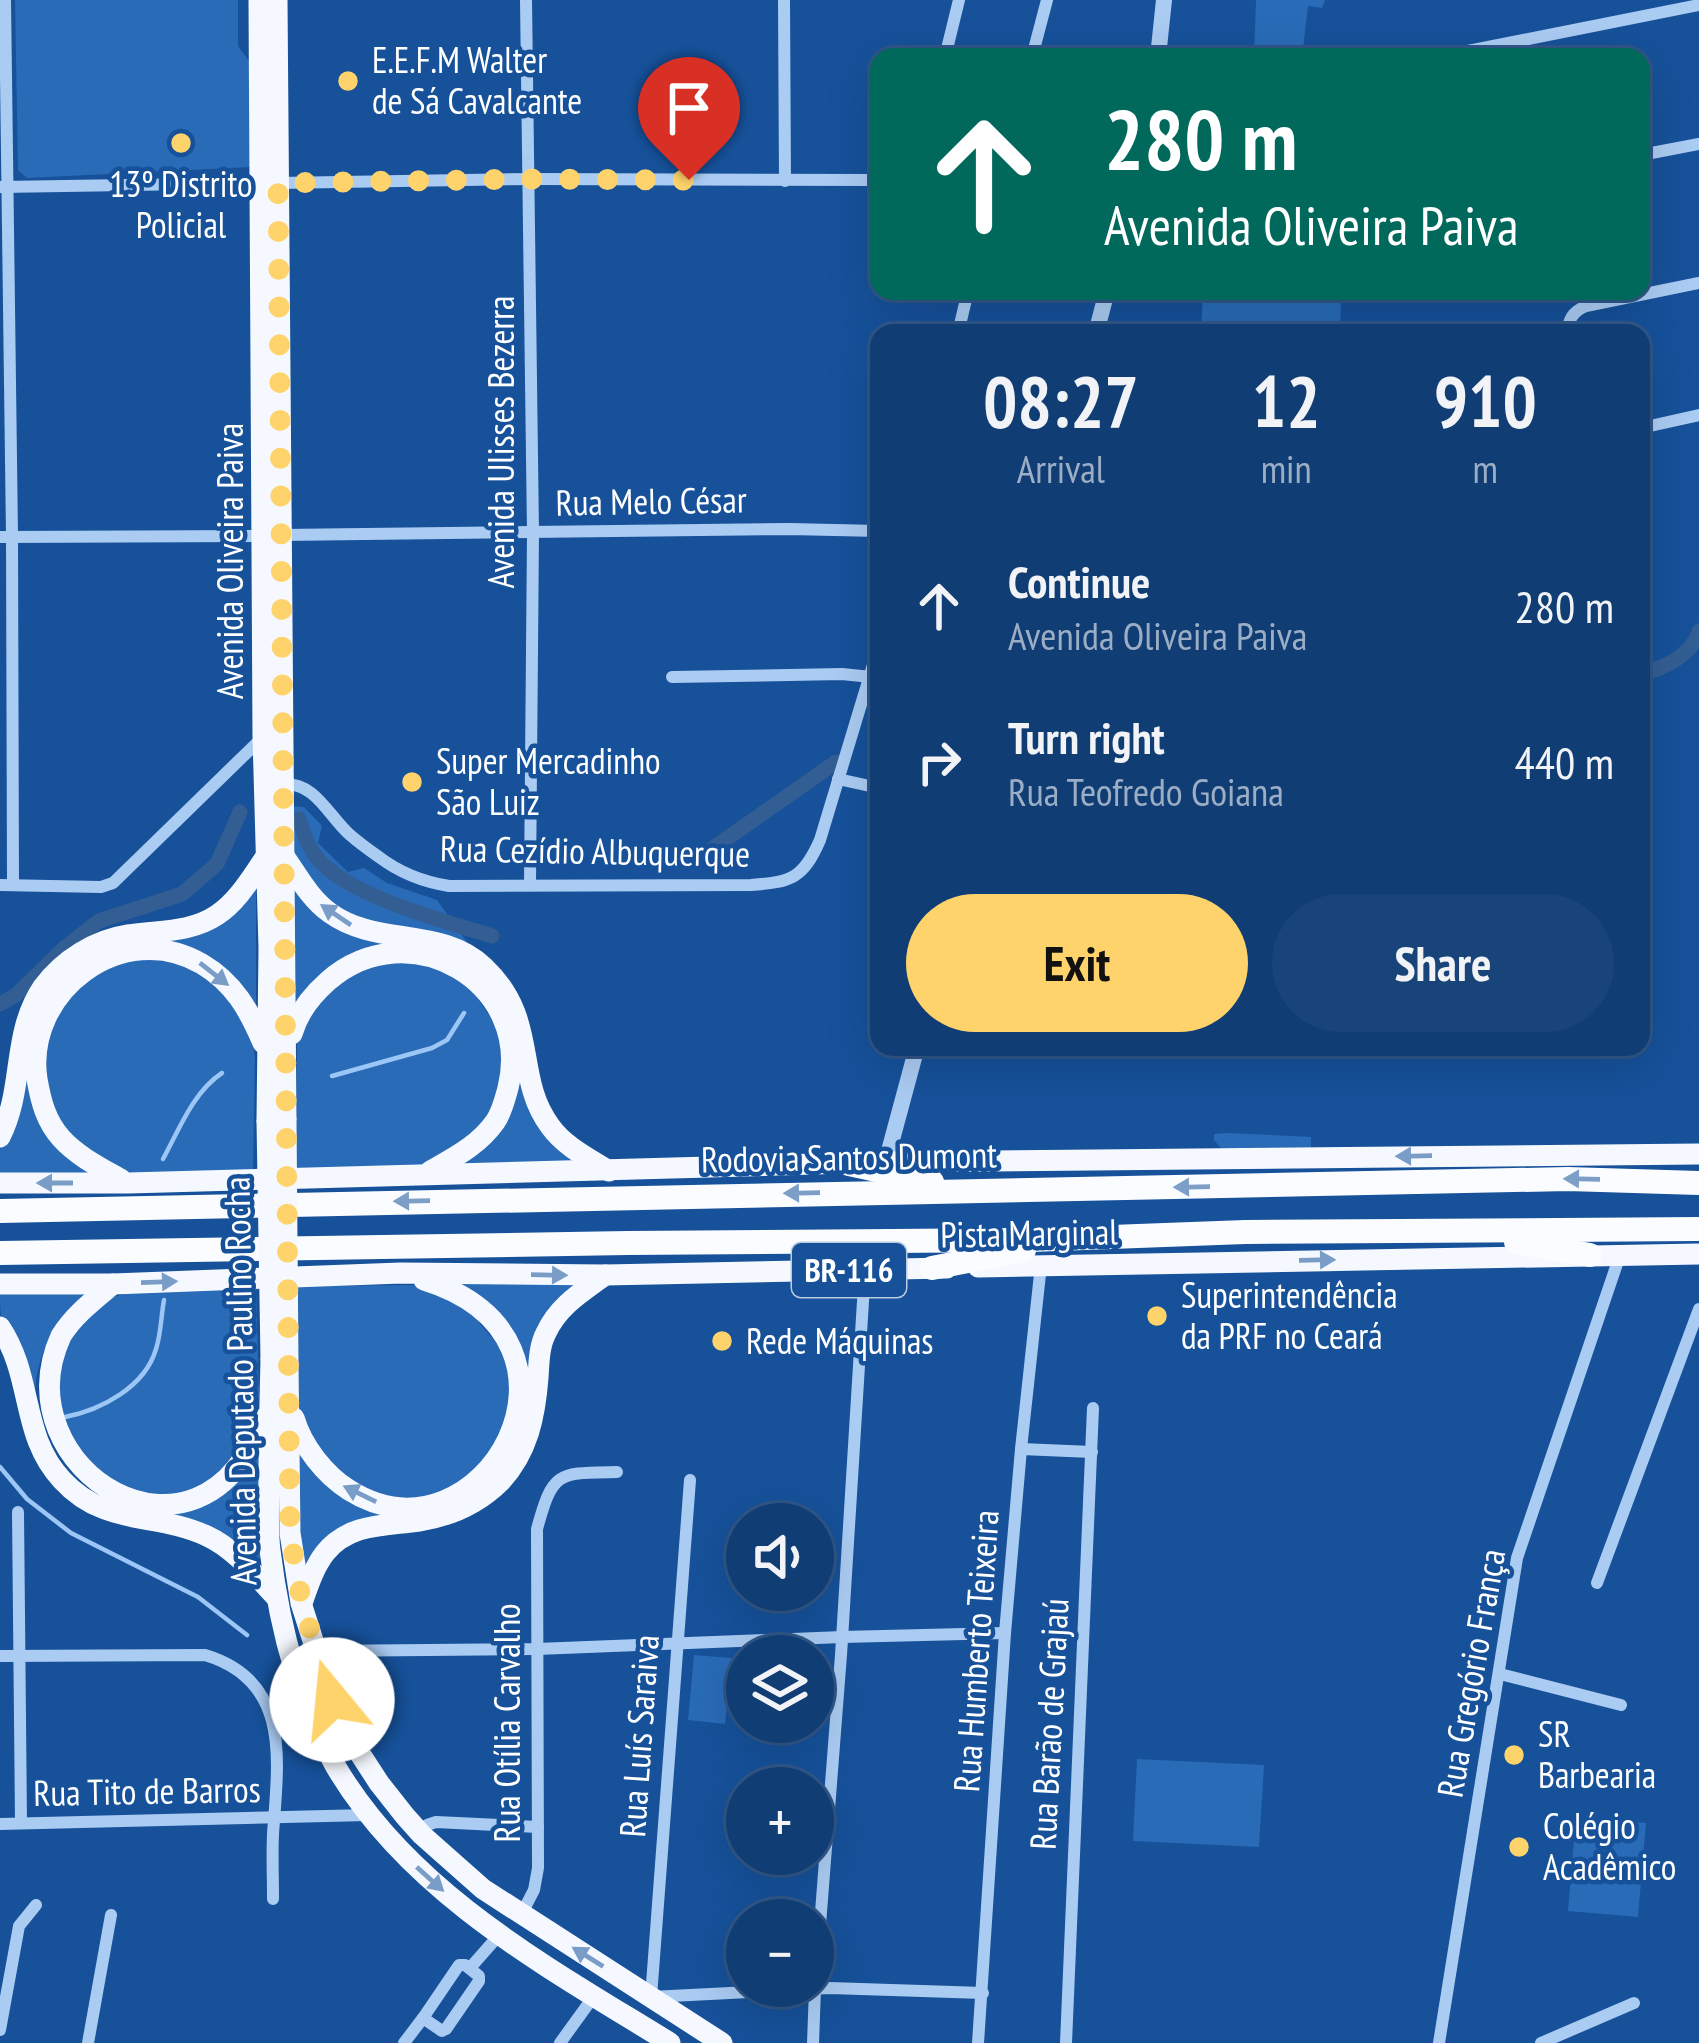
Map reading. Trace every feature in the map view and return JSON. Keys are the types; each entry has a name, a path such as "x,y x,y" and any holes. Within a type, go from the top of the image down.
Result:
{"highway":[{"path":"849,1163 957,1190"},
{"name":"Rodovia Santos Dumont","path":"0,1211 1568,1179 1699,1183"},
{"name":"BR-116","path":"0,1253 1699,1229"},
{"path":"1455,1231 1590,1255"},
{"path":"932,1268 1084,1238"}],"main road":[{"name":"Avenida Oliveira Paiva","path":"259,0 269,183 272,535 284,784 275,857"},
{"name":"Avenida Oliveira Paiva","path":"269,183 277,0"},
{"name":"Avenida Oliveira Paiva","path":"272,535 263,737 275,857 277,1120"},
{"path":"0,1137 16,1095 24,1025 53,975 102,941 182,930 213,918 275,857 339,919 363,930 440,942 482,965 497,980 518,1016 532,1088 552,1129 609,1171"},
{"path":"128,1183 63,1141 46,1118 36,1070 48,1012 67,984 89,965 142,950 198,961 236,992 277,1058"},
{"path":"277,1058 318,989 347,965 382,953 414,952 439,959 476,982 496,1006 507,1032 512,1055 509,1086 495,1122 480,1139 423,1175"},
{"name":"Avenida Deputado Paulino Rocha","path":"277,1120 280,1361 269,1545 294,1670 312,1720 368,1815 426,1876 500,1934 670,2043"},
{"name":"Pista Marginal","path":"0,1183 886,1162 1699,1154"},
{"name":"Pista Marginal","path":"0,1284 400,1273 605,1275 1699,1254"},
{"path":"113,1284 64,1331 53,1349 44,1390 56,1444 66,1461 94,1487 151,1504 199,1495 241,1464 279,1399 322,1466 341,1485 363,1498 390,1505 424,1505 457,1494 487,1472 509,1439 520,1404 519,1378 509,1343 492,1317 453,1290 400,1273"},
{"path":"302,1604 325,1553 350,1533 455,1512 480,1499 501,1480 530,1434 546,1332 568,1303 605,1275"},
{"path":"0,1328 20,1365 34,1433 51,1467 68,1486 109,1512 186,1528 217,1541 278,1599"},
{"name":"Avenida Deputado Paulino Rocha","path":"279,1399 290,1533 302,1604 332,1700 379,1783 422,1835 484,1889 722,2043"}],"street":[{"path":"4,0 7,885 101,887 118,880 263,737"},
{"name":"Avenida Ulisses Bezerra","path":"526,0 533,533 530,884"},
{"path":"784,0 784,181"},
{"path":"947,48 959,0"},
{"path":"1034,48 1047,0"},
{"path":"1159,48 1164,0"},
{"path":"1484,48 1699,5"},
{"path":"1650,153 1699,144"},
{"path":"3,187 530,179 870,180"},
{"path":"1650,293 1699,283"},
{"path":"1568,324 1575,310 1614,300"},
{"path":"1650,426 1699,416"},
{"name":"Rua Melo César","path":"6,536 870,531"},
{"path":"672,677 870,677"},
{"name":"Rua Cezídio Albuquerque","path":"284,784 305,788 347,832 400,871 430,883 785,882 806,868 814,854 870,680"},
{"path":"838,779 870,786"},
{"path":"886,1162 915,1056"},
{"name":"Rua Gregório França","path":"1439,2043 1517,1558 1621,1253"},
{"name":"Rua Humberto Teixeira","path":"978,2043 1005,1633 1041,1265"},
{"path":"822,1899 865,1269"},
{"path":"1597,1583 1699,1309"},
{"name":"Rua Barão de Grajaú","path":"1066,2043 1093,1408"},
{"path":"1021,1449 1091,1452"},
{"name":"Rua Otília Carvalho","path":"521,1915 534,1890 538,1868 537,1528 554,1482 572,1474 616,1472"},
{"name":"Rua Luís Saraiva","path":"651,1997 690,1480"},
{"path":"18,1513 21,1823"},
{"path":"317,1651 537,1649 1005,1633"},
{"path":"0,1656 205,1654 244,1675 266,1701 277,1734 273,1899"},
{"path":"1500,1673 1621,1705"},
{"name":"Rua Tito de Barros","path":"0,1824 368,1815"},
{"path":"422,1835 427,1825 436,1822 538,1827"},
{"path":"0,2030 20,1926 36,1905"},
{"path":"88,2043 111,1915"},
{"path":"470,1968 500,1934"},
{"path":"404,2043 457,1966 463,1964 478,1975 446,2029 437,2029 423,2018"},
{"path":"834,1989 983,1993"},
{"path":"651,1997 726,1993"},
{"path":"560,2043 594,1996"},
{"path":"1540,2043 1634,2003"},
{"path":"813,2043 814,2007"}],"shaded area":[{"path":"15,0 238,0 238,46 249,61 250,167 27,178 18,170"},
{"path":"1256,0 1325,0 1322,8 1308,6 1303,48 1254,48"},
{"path":"1203,300 1341,300 1340,324 1201,324"},
{"path":"291,806 304,807 322,826 318,843 348,872 364,868 387,883 437,900 472,949 397,933 329,902 298,863"},
{"path":"292,879 335,926 374,940 432,948 451,954 487,979 511,1018 537,1119 558,1146 586,1166 456,1167 501,1122 516,1083 516,1044 503,1009 480,979 449,957 413,946 375,947 336,964 293,1011"},
{"path":"256,881 256,1012 216,966 163,945 130,945 99,955 72,972 50,996 35,1025 28,1057 31,1093 54,1142 98,1176 0,1177 0,1150 21,1099 24,1043 48,990 93,953 207,928 235,908"},
{"path":"134,958 187,964 230,996 253,1042 253,1171 140,1175 109,1167 76,1147 47,1104 46,1031 84,978"},
{"path":"394,958 428,962 467,982 500,1032 504,1066 498,1099 481,1129 427,1165 296,1171 297,1039 332,983"},
{"path":"1214,1134 1311,1137 1311,1151 1225,1153"},
{"path":"585,1281 558,1303 542,1328 533,1354 522,1432 512,1458 492,1481 444,1511 344,1528 329,1537 304,1574 297,1448 347,1497 399,1514 449,1504 491,1474 518,1430 525,1380 506,1329 456,1283"},
{"path":"256,1285 259,1397 251,1430 222,1473 177,1497 110,1488 51,1408 64,1341 100,1304 116,1296 149,1288"},
{"path":"414,1285 459,1299 506,1354 513,1390 507,1426 490,1458 463,1483 411,1500 374,1495 319,1456 298,1409 296,1286"},
{"path":"100,1291 64,1319 41,1359 35,1405 47,1446 71,1478 105,1501 144,1511 186,1507 225,1486 259,1447 264,1576 230,1544 200,1526 127,1513 96,1501 70,1482 50,1457 36,1425 25,1361 2,1320 0,1293"},
{"path":"694,1655 726,1658 725,1724 688,1720"},
{"path":"1137,1759 1264,1765 1259,1847 1133,1841"},
{"path":"1576,1817 1646,1823 1638,1917 1568,1911"}],"waterway":[{"path":"1650,671 1676,659 1699,631"},
{"path":"692,863 836,762"},
{"path":"0,1004 99,921 182,894 217,864 240,812"},
{"path":"299,819 314,854 347,882 396,905 492,936"},
{"path":"332,1076 432,1048 447,1040 464,1013"},
{"path":"163,1159 195,1101 222,1073"},
{"path":"65,1417 120,1395 142,1375 156,1349 164,1300"},
{"path":"0,1467 27,1499 71,1533 198,1597 247,1635"}],"place":[{"name":"E.E.F.M Walter de Sá Cavalcante","path":"348,81"},
{"name":"13º Distrito Policial","path":"181,143"},
{"name":"Super Mercadinho São Luiz","path":"412,782"},
{"name":"Superintendência da PRF no Ceará","path":"1157,1316"},
{"name":"Rede Máquinas","path":"722,1341"},
{"name":"SR Barbearia","path":"1514,1755"},
{"name":"Colégio Acadêmico","path":"1519,1847"}],"route":[{"path":"332,1700 302,1604 290,1533 278,183 689,180"}]}
